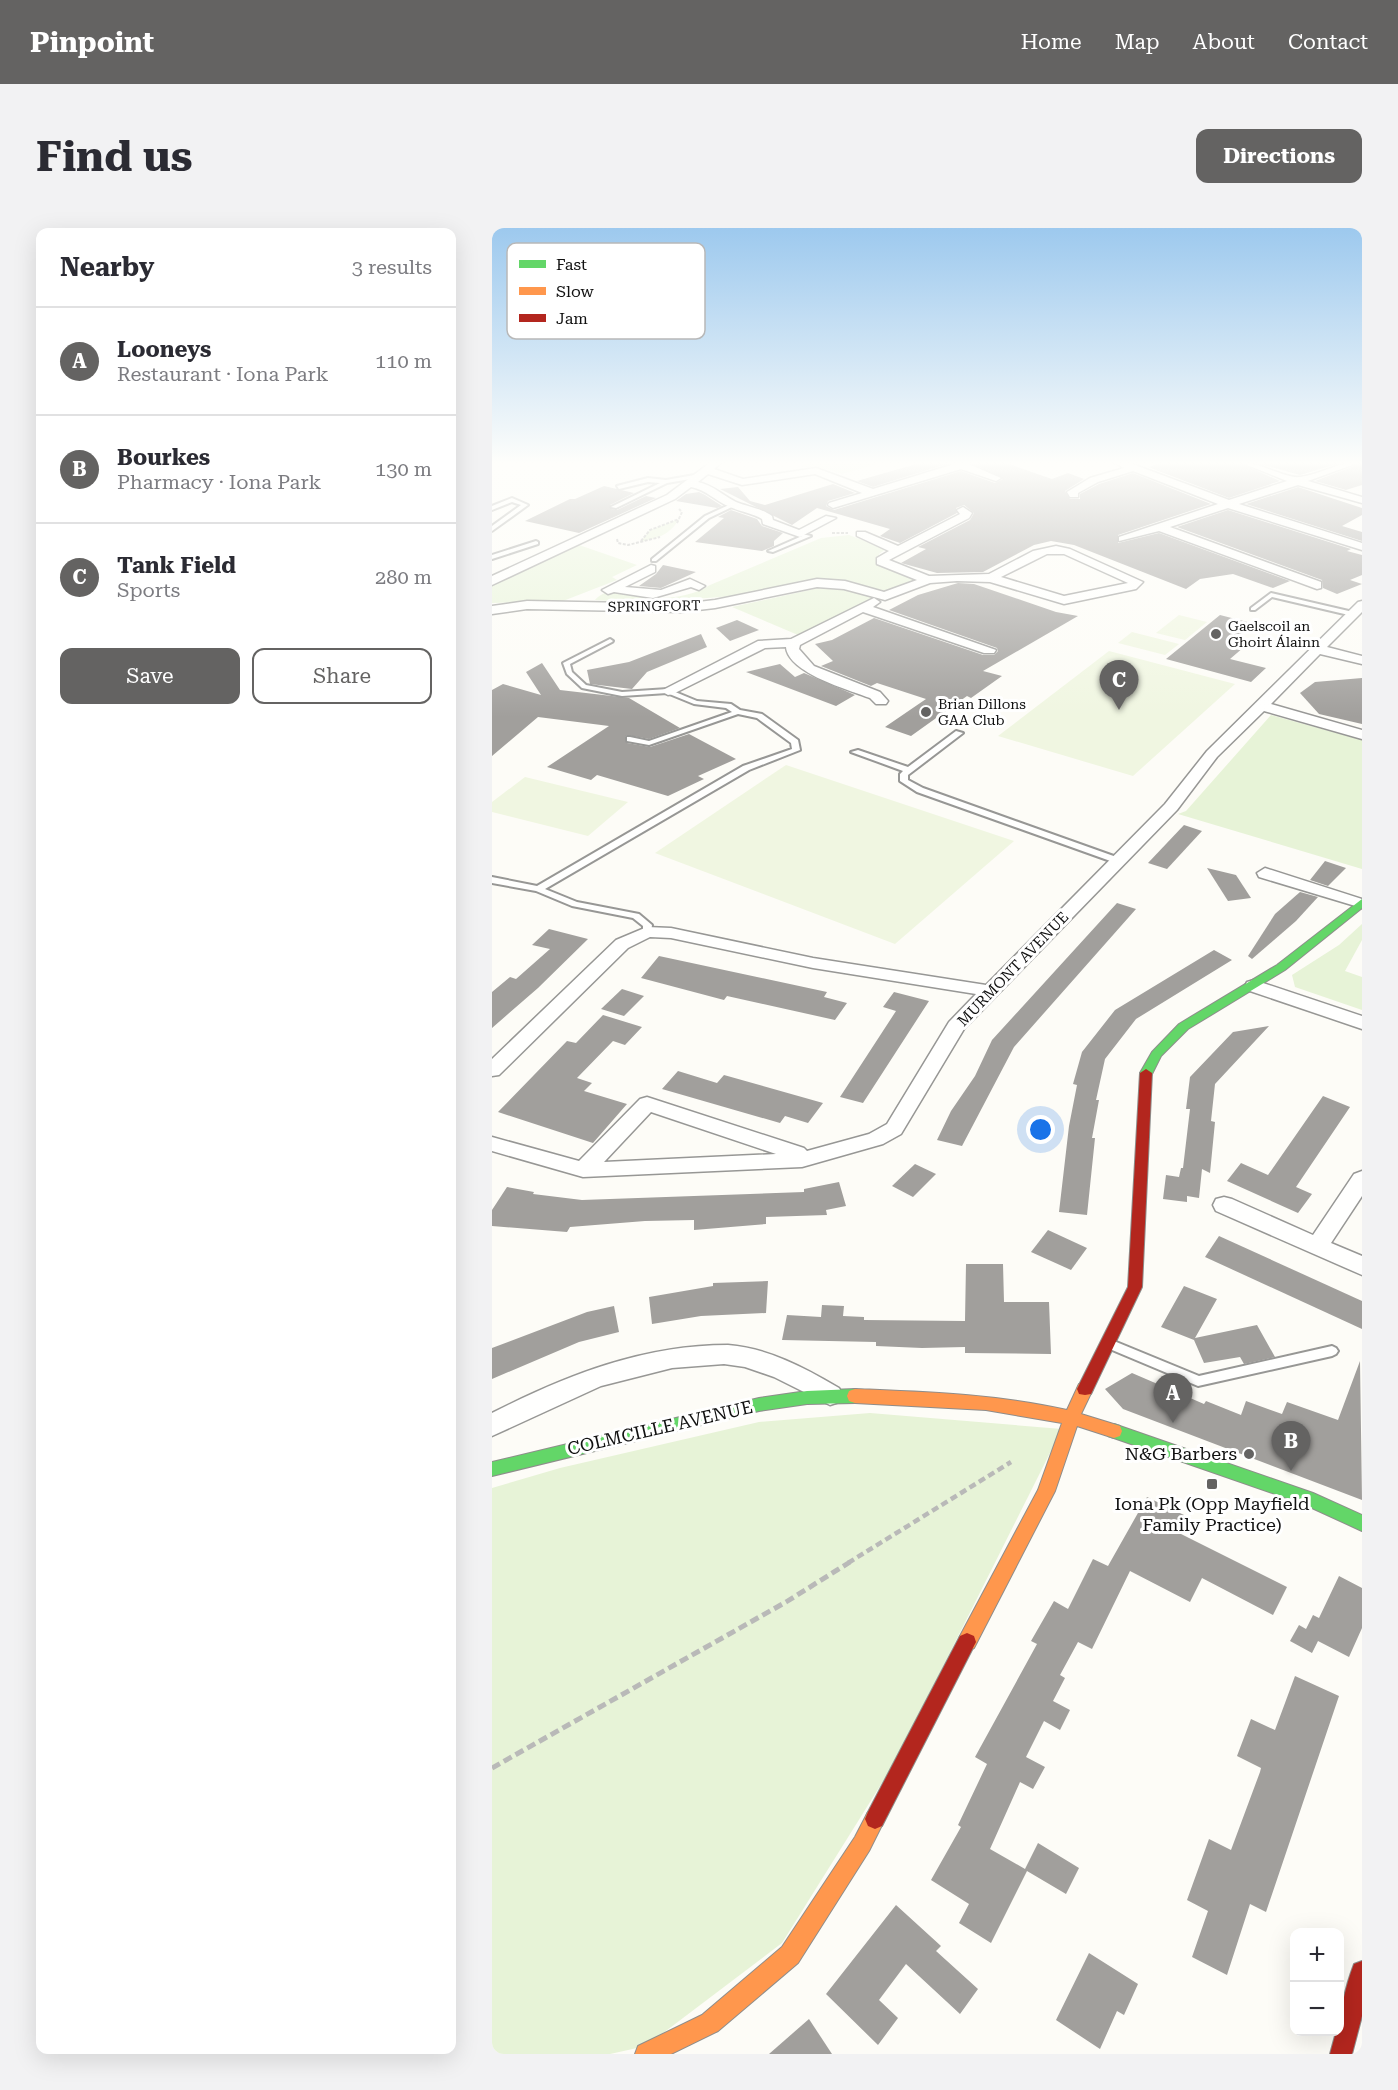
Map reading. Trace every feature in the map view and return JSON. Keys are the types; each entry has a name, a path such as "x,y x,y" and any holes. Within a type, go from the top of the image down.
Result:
{"street":[{"path":"492,581 566,547"},
{"path":"891,547 897,550"},
{"path":"903,547 881,561 928,579"},
{"path":"1215,547 1317,585"},
{"path":"668,692 763,644 794,643 885,596 928,579 991,578 1064,600 1120,589 1137,582 1066,551 1054,549 1042,551 991,578"},
{"path":"575,605 584,597 614,588 653,564"},
{"path":"614,588 652,596 667,594 690,583 699,586"},
{"name":"SPRINGFORT","path":"492,610 527,605 681,608 715,604 817,583 845,585 885,596"},
{"path":"862,608 989,650"},
{"name":"MURMONT AVENUE","path":"492,1144 583,1170 802,1160 876,1139 894,1129 956,1026 1171,807 1212,754 1357,610"},
{"path":"794,643 792,650 809,669 875,695 880,701"},
{"path":"1317,649 1362,660"},
{"path":"1260,705 1362,735"},
{"path":"646,2054 710,2023 790,1955 862,1844 1025,1533 1046,1491 1072,1416 1135,1287 1144,1079 1151,1059 1169,1036 1180,1027 1254,986 1320,941 1361,903 1265,873"},
{"path":"492,1070 622,944 647,932 671,933 813,963 990,991"},
{"path":"1254,986 1362,1023"},
{"path":"583,1170 647,1104 797,1153 802,1160"},
{"path":"1317,1246 1362,1179"},
{"path":"1224,1205 1362,1266"},
{"path":"492,1425 580,1381 625,1367 673,1357 732,1355 801,1377 830,1395"},
{"name":"COLMCILLE AVENUE","path":"492,1468 714,1414 830,1395 927,1398 1016,1406 1072,1416 1307,1498 1362,1523"},
{"path":"1341,2054 1362,1972"}],"lane":[{"path":"492,557 523,547"},
{"path":"653,564 672,547"},
{"path":"771,551 780,547"},
{"path":"1253,609 1271,595 1357,610"},
{"path":"538,889 746,768 796,750 795,742 759,716 738,712 728,706 696,704 668,692 622,694 584,687 569,673 566,663 610,641"},
{"path":"630,739 649,743 738,712"},
{"path":"959,733 908,770 904,774 904,782 920,790 1119,861"},
{"path":"855,752 908,770"},
{"path":"492,880 538,889 575,904 636,916 648,925 647,932"},
{"path":"1108,1344 1198,1381 1332,1351"}],"path":[{"path":"492,1768 786,1602 1011,1462"}],"green space":[{"path":"574,547 585,547 637,565 612,577 617,580 563,601 492,603 492,585"},
{"path":"799,547 881,547 886,549 879,554 878,564 916,579 884,592 858,584 810,580 734,596 639,603 595,600 600,595 612,592 653,598 670,597 688,594"},
{"path":"828,586 875,595 869,603 798,635 732,607"},
{"path":"1179,615 1207,622 1185,640 1156,633"},
{"path":"1132,632 1179,644 1165,655 1118,643"},
{"path":"1109,651 1235,684 1133,776 998,736"},
{"path":"1271,715 1362,740 1362,869 1178,814 1186,811"},
{"path":"786,765 1014,841 895,944 655,853"},
{"path":"525,777 628,802 588,836 492,812 492,802"},
{"path":"1362,924 1362,940 1345,971 1362,977 1362,1010 1295,987 1292,975 1339,945"},
{"path":"870,1413 1062,1429 895,1762 782,1943 646,2046 610,2054 492,2054 492,1488 560,1468 759,1422"}],"building":[{"path":"734,547 771,547 762,551"},
{"path":"919,547 1030,547 983,572 937,573 901,563 926,549"},
{"path":"1080,547 1198,547 1290,581 1273,588 1233,574 1200,579 1186,589"},
{"path":"1232,547 1345,547 1351,549 1347,551 1362,555 1362,575 1350,580 1362,584 1337,594 1323,588 1322,580"},
{"path":"663,565 696,572 661,588 639,586 656,574"},
{"path":"958,583 974,584 1056,612 1078,616 983,671 1002,676 971,698 967,696 911,736 885,727 926,699 877,683 871,686 821,666 833,661 815,644 832,640 874,618 983,655 994,655 998,651 997,648 889,610 918,595"},
{"name":"Gaelscoil an Ghoirt Álainn","path":"1220,615 1255,624 1238,638 1251,641 1230,659 1266,668 1251,682 1166,659"},
{"path":"737,620 759,630 730,641 716,628"},
{"path":"701,634 707,647 647,672 632,689 590,684 587,670 629,662"},
{"path":"542,663 560,690 629,698 680,728 649,739 627,735 625,737 627,743 650,747 689,734 736,759 698,776 704,779 668,796 597,775 591,780 547,767 609,726 538,717 492,756 492,690 503,684 541,695 526,672"},
{"path":"780,664 795,677 804,673 855,695 836,706 746,672"},
{"path":"1362,678 1362,724 1319,714 1300,693 1315,682"},
{"path":"1184,825 1202,831 1167,869 1148,863"},
{"path":"1325,861 1346,868 1328,886 1310,880"},
{"path":"1207,868 1236,875 1251,898 1228,901"},
{"path":"1300,892 1318,897 1296,921 1252,959 1248,956 1275,914"},
{"path":"1117,903 1136,909 1014,1047 962,1146 937,1140 951,1111 975,1076 992,1040"},
{"path":"549,929 588,939 538,988 492,1028 492,992 510,977 516,979 550,949 532,945"},
{"path":"1214,950 1232,960 1136,1019 1105,1059 1096,1100 1099,1100 1092,1138 1095,1138 1087,1215 1059,1212 1069,1126 1077,1085 1073,1084 1082,1052 1115,1010"},
{"path":"659,956 827,992 824,997 847,1003 835,1020 727,996 724,1000 641,978"},
{"path":"622,989 644,996 624,1016 601,1009"},
{"path":"894,992 929,1001 863,1103 840,1097 896,1011 883,1007"},
{"path":"603,1015 642,1027 625,1045 613,1041 577,1078 592,1083 584,1091 627,1104 593,1143 498,1112 567,1041 576,1043"},
{"path":"1269,1026 1215,1084 1211,1121 1215,1122 1210,1173 1202,1169 1199,1198 1187,1196 1187,1202 1163,1199 1166,1175 1179,1177 1181,1168 1183,1168 1190,1109 1186,1109 1190,1077 1233,1032"},
{"path":"678,1071 717,1083 724,1075 823,1103 808,1123 785,1116 780,1123 662,1089"},
{"path":"1323,1096 1350,1107 1296,1187 1312,1194 1298,1213 1227,1181 1241,1163 1268,1175"},
{"path":"915,1164 936,1174 913,1197 892,1186"},
{"path":"839,1182 846,1206 826,1210 827,1215 766,1217 766,1224 694,1230 694,1220 645,1221 570,1227 567,1232 492,1226 492,1210 507,1187 534,1192 533,1194 582,1200 804,1192 804,1189"},
{"path":"1048,1230 1087,1248 1071,1270 1031,1252"},
{"path":"1219,1236 1362,1301 1362,1329 1205,1257"},
{"path":"966,1264 1003,1264 1004,1302 1049,1302 1051,1354 965,1353 965,1347 922,1348 876,1346 876,1342 782,1340 787,1315 821,1317 822,1305 844,1306 843,1316 864,1317 864,1320 965,1321"},
{"path":"768,1281 766,1313 701,1316 652,1324 649,1297 713,1286 713,1283"},
{"path":"1184,1286 1217,1299 1195,1338 1257,1325 1275,1357 1244,1364 1240,1357 1204,1363 1194,1340 1161,1327"},
{"path":"614,1306 619,1332 579,1342 492,1379 492,1348 587,1312"},
{"path":"1360,1361 1362,1500 1123,1409 1105,1389 1132,1373 1204,1404 1206,1401 1241,1415 1246,1401 1282,1414 1287,1402 1338,1420"},
{"path":"1147,1497 1184,1515 1175,1531 1287,1587 1273,1615 1202,1578 1190,1602 1130,1571 1092,1649 1078,1642 1060,1675 1065,1678 1053,1701 1070,1710 1060,1730 1044,1721 1026,1757 1045,1767 1033,1789 1020,1782 990,1849 1025,1869 1038,1843 1079,1868 1066,1894 1027,1871 991,1943 959,1923 969,1904 931,1880 961,1827 958,1825 987,1764 975,1757 1037,1644 1031,1641 1054,1601 1068,1609 1093,1559 1108,1566"},
{"path":"1339,1576 1362,1588 1362,1628 1349,1657 1318,1641 1312,1653 1290,1641 1299,1625 1306,1629 1313,1615 1319,1618"},
{"path":"1295,1676 1339,1696 1266,1912 1250,1904 1227,1975 1192,1957 1208,1911 1187,1900 1209,1839 1231,1850 1260,1772 1261,1768 1237,1756 1251,1719 1275,1730"},
{"path":"896,1905 941,1946 936,1951 978,1989 960,2014 906,1964 879,2000 898,2018 878,2045 826,1994"},
{"path":"1089,1953 1138,1984 1124,2015 1117,2011 1100,2049 1056,2020"},
{"path":"809,2019 832,2054 769,2054"}],"traffic: fast":[{"path":"1146,1073 1156,1055 1183,1026 1281,968 1317,941 1362,902"},
{"path":"492,1469 759,1405 807,1398 855,1396"},
{"path":"1114,1431 1307,1498 1362,1523"}],"traffic: slow":[{"path":"967,1642 1046,1491 1072,1416 1085,1389"},
{"path":"855,1396 986,1403 1051,1413 1114,1431"},
{"path":"646,2054 710,2023 790,1955 862,1844 875,1819"}],"traffic: jam":[{"path":"1085,1389 1135,1287 1146,1073"},
{"path":"875,1819 967,1642"},
{"path":"1341,2054 1362,1972"}],"place":[{"name":"Gaelscoil an Ghoirt Álainn","path":"1216,634"},
{"name":"Tank Field","path":"1119,710"},
{"name":"Brian Dillons GAA Club","path":"926,712"},
{"name":"Looneys","path":"1173,1423"},
{"name":"N&G Barbers","path":"1249,1454"},
{"name":"Bourkes","path":"1291,1471"},
{"name":"Iona Pk (Opp Mayfield Family Practice)","path":"1212,1484"}]}
